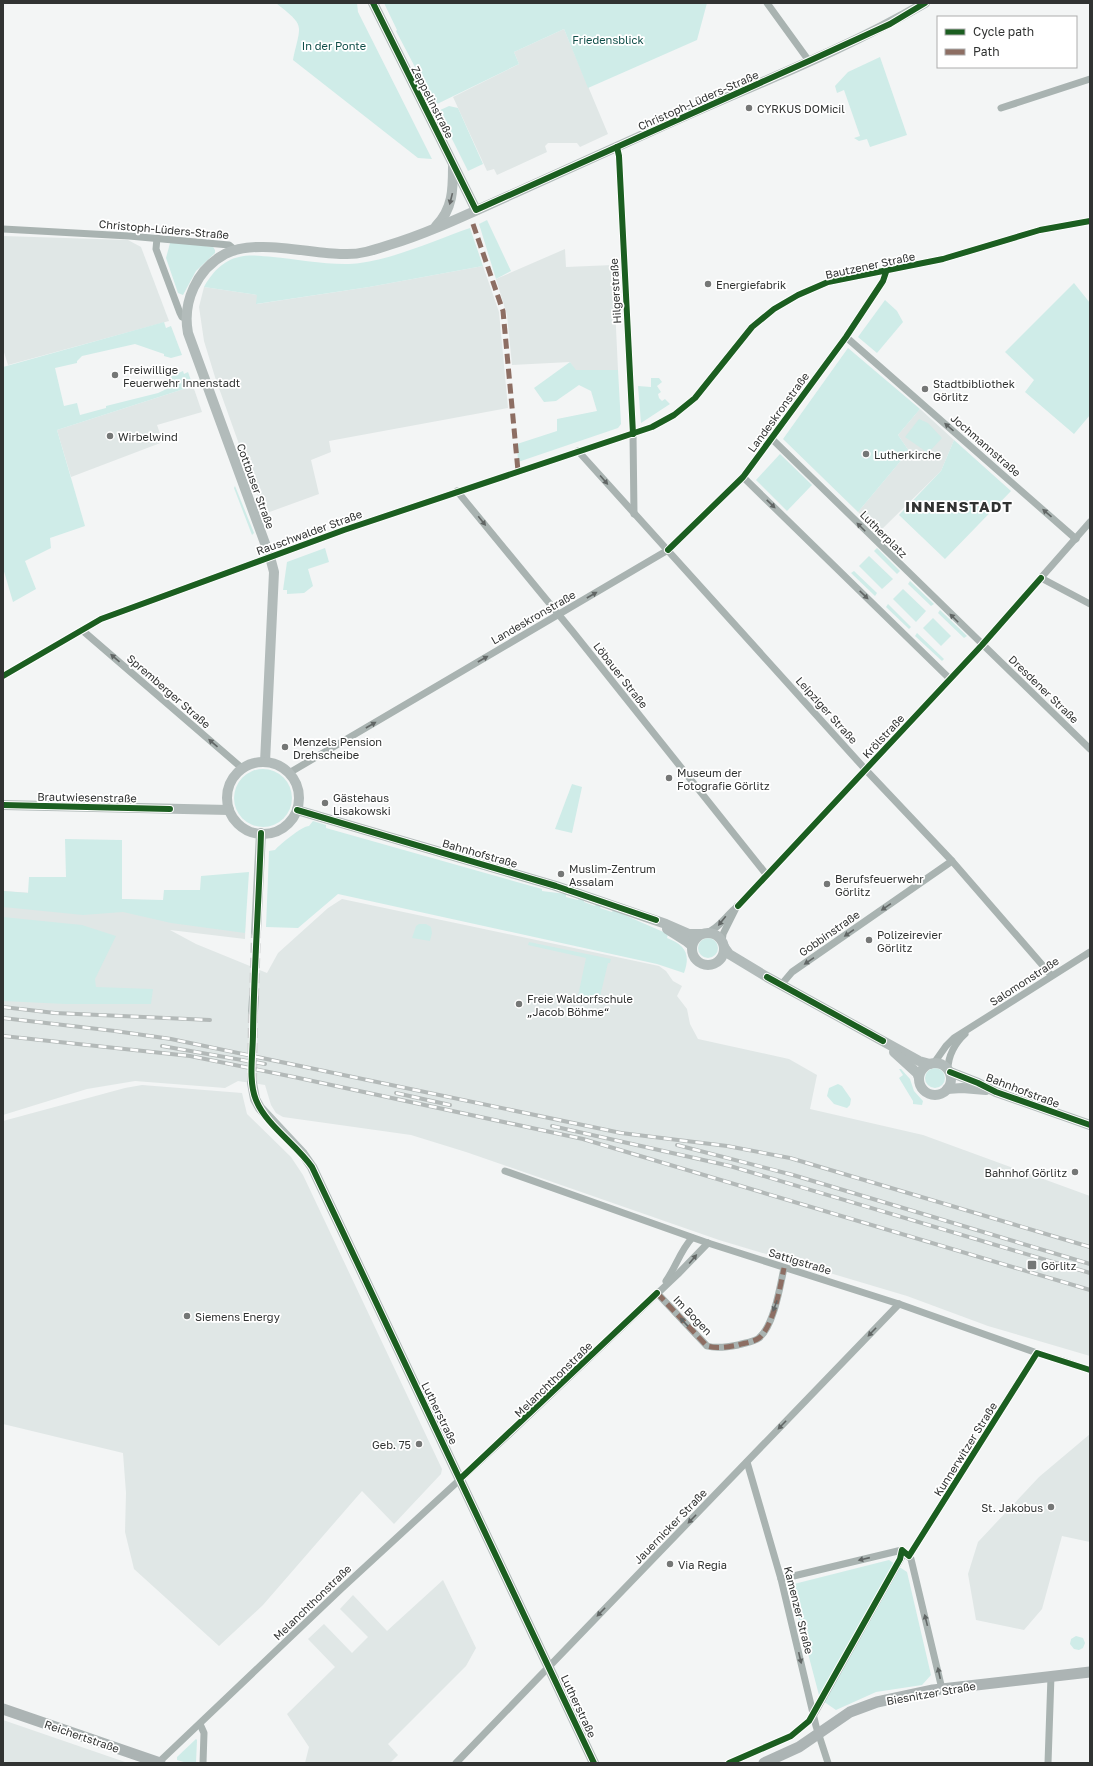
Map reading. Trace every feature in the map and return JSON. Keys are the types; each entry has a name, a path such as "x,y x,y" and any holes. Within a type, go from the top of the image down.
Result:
{"main road":[{"name":"Biesnitzer Straße","path":"764,1763 799,1747 834,1721 863,1706 917,1693 942,1689 1090,1672"},
{"name":"Reichertstraße","path":"3,1709 159,1763"}],"street":[{"name":"Zeppelinstraße","path":"372,3 476,210"},
{"path":"767,3 810,61"},
{"name":"Christoph-Lüders-Straße","path":"3,229 157,238 228,245 235,250 263,247 352,254 404,240 476,210 810,61 890,24 925,3"},
{"path":"1000,108 1090,79"},
{"name":"Hilgerstraße","path":"617,147 619,156 633,434"},
{"path":"433,228 448,210 452,196 453,165"},
{"name":"Bautzener Straße","path":"633,434 652,427 674,415 695,398 752,327 774,309 798,294 828,282 886,272 943,259 1040,230 1090,221"},
{"name":"Cottbuser Straße","path":"157,238 156,249 180,313 182,317 187,318"},
{"name":"Cottbuser Straße","path":"235,250 215,261 201,274 190,297 187,318 191,342 270,557 274,579 265,762"},
{"name":"Landeskronstraße","path":"289,773 668,550 743,477 846,337 883,281 886,272"},
{"name":"Jochmannstraße","path":"846,337 1076,539"},
{"path":"633,434 634,514"},
{"name":"Rauschwalder Straße","path":"3,676 101,619 457,491 633,434"},
{"name":"Lutherplatz","path":"771,438 982,645"},
{"name":"Leipziger Straße","path":"578,451 865,769 952,861 1051,975"},
{"path":"743,477 950,679"},
{"name":"Löbauer Straße","path":"457,491 559,615 766,874"},
{"name":"Krölstraße","path":"692,946 696,938 716,928 728,914 738,906 766,874 982,645 1090,522"},
{"path":"1041,578 1090,604"},
{"name":"Spremberger Straße","path":"82,630 243,769"},
{"name":"Dresdener Straße","path":"982,645 1090,749"},
{"path":"265,762 277,765 289,773 295,781 299,801 291,820 282,828 272,832 261,833 250,831 241,826 229,810 227,798 233,778 251,764 265,762"},
{"name":"Brautwiesenstraße","path":"3,805 229,810"},
{"name":"Bahnhofstraße","path":"296,810 556,886 656,920 689,934 703,934"},
{"path":"256,932 261,833"},
{"name":"Gobbinstraße","path":"781,984 792,972 952,861"},
{"name":"Krölstraße","path":"716,962 722,956 723,934 738,906"},
{"name":"Bahnhofstraße","path":"656,920 692,946"},
{"path":"703,934 716,935 723,944"},
{"name":"Bahnhofstraße","path":"723,944 729,954 767,977"},
{"path":"692,946 693,955 699,962 709,965 716,962"},
{"name":"Salomonstraße","path":"932,1063 948,1044 1051,975 1090,952"},
{"name":"Bahnhofstraße","path":"716,962 730,962 767,977 919,1061 942,1064 949,1071 996,1092 1090,1125"},
{"path":"254,998 254,1011"},
{"name":"Salomonstraße","path":"949,1071 948,1060 954,1048 971,1029"},
{"name":"Bahnhofstraße","path":"883,1041 916,1072 922,1087 929,1093 939,1094 947,1089 962,1088 996,1092"},
{"path":"919,1078 922,1070 932,1063"},
{"path":"947,1089 951,1082 949,1071"},
{"name":"Lutherstraße","path":"252,1083 255,1099 260,1108 303,1154 312,1167 398,1350 461,1478 594,1763"},
{"name":"Sattigstraße","path":"505,1171 692,1238 899,1304 1037,1353 1090,1370"},
{"name":"Melanchthonstraße","path":"657,1293 675,1268 682,1249 692,1238"},
{"name":"Melanchthonstraße","path":"159,1763 657,1293 708,1243"},
{"name":"Im Bogen","path":"657,1293 707,1346 717,1348 732,1346 758,1338 766,1329 777,1299 784,1268"},
{"name":"Jauernicker Straße","path":"456,1763 899,1304"},
{"name":"Kunnerwitzer Straße","path":"909,1556 1037,1353"},
{"name":"Kamenzer Straße","path":"746,1462 781,1579 818,1734 828,1763"},
{"path":"781,1579 902,1550 909,1556 942,1689"},
{"path":"1048,1763 1051,1676"},
{"path":"200,1724 204,1733 203,1763"}],"shaded area":[{"path":"564,29 608,134 580,147 577,143 548,143 545,146 547,152 497,175 494,169 487,171 453,97 519,64 514,52"},
{"path":"3,236 128,240 141,247 169,321 8,365 3,349"},
{"path":"565,249 566,267 613,265 618,370 575,370 570,362 512,365 507,315 496,279"},
{"path":"483,266 499,312 508,408 329,441 331,452 311,460 319,494 264,514 215,377 204,341 199,307 204,287 257,295 257,304 369,287"},
{"name":"Wirbelwind","path":"193,386 202,412 157,425 163,442 71,477 57,430"},
{"path":"920,409 954,440 941,471 879,532 858,512 909,451 898,435"},
{"path":"3,891 246,905 245,939 170,930 196,944 267,973 278,953 328,908 342,899 659,966 666,971 673,981 682,986 677,996 687,1009 690,1024 698,1039 789,1059 817,1075 810,1109 923,1135 1090,1196 1090,1356 988,1326 907,1296 719,1240 466,1152 411,1135 283,1117 276,1113 271,1105 265,1085 238,1081 225,1088 135,1081 87,1089 3,1115"},
{"name":"Siemens Energy","path":"142,1085 242,1093 247,1114 291,1157 303,1175 442,1469 441,1474 394,1524 362,1491 263,1605 219,1646 134,1569 125,1532 126,1493 123,1453 3,1424 3,1121 125,1088"},
{"name":"St. Jakobus","path":"1090,1434 1090,1542 1062,1536 1042,1609 1024,1630 976,1620 968,1574 978,1542 1039,1477"},
{"path":"443,1580 476,1648 466,1666 388,1744 398,1755 390,1763 305,1763 309,1747 287,1714 335,1667 308,1639 324,1624 352,1653 368,1637 340,1609 353,1595 387,1631"},
{"path":"3,1720 128,1763 3,1763"}],"green space":[{"name":"In der Ponte","path":"276,3 357,3 358,12 432,159 418,158 293,60 299,27 297,22"},
{"name":"Friedensblick","path":"384,3 707,3 697,40 588,88 564,29 514,52 519,64 435,105 396,31 397,30"},
{"path":"880,57 907,135 870,147 867,139 859,141 854,138 860,136 844,90 837,93 835,86 848,72"},
{"path":"449,106 458,108 483,164 468,171 438,111"},
{"path":"487,220 511,271 496,279 479,224"},
{"path":"470,228 483,266 369,287 256,304 257,295 204,287 218,268 228,261 239,257 256,256 340,264 360,263 401,253"},
{"path":"174,242 213,247 215,250 215,253 196,271 183,295 178,293 166,258 170,243"},
{"path":"1074,283 1090,303 1090,415 1074,434 1025,392 1034,380 1005,352"},
{"path":"885,300 897,311 903,322 877,353 858,337"},
{"path":"164,322 166,328 171,326 182,355 171,358 135,344 82,356 77,363 55,368 64,406 77,403 80,415 106,408 106,406 158,393 171,387 171,384 168,384 170,377 183,371 184,374 188,372 193,386 57,430 85,526 50,538 51,548 25,561 36,589 13,602 3,568 3,367"},
{"path":"848,348 920,409 898,435 909,451 858,512 783,439"},
{"path":"570,362 576,370 618,370 621,424 618,428 518,462 517,444 557,431 557,419 597,411 591,391 579,385 556,401 544,402 534,388"},
{"path":"651,378 659,378 662,382 657,386 661,392 658,394 659,398 662,401 665,399 670,404 641,423 638,386 651,387"},
{"path":"919,419 928,423 942,438 928,453 905,437"},
{"path":"954,440 1011,491 945,559 899,515 941,471"},
{"path":"780,454 812,485 787,511 756,480"},
{"path":"235,486 254,533 252,535 234,488"},
{"path":"325,548 329,562 308,569 313,586 304,593 287,594 287,590 283,590 287,562"},
{"path":"877,548 900,571 897,574 874,551"},
{"path":"869,556 893,579 882,589 859,566"},
{"path":"854,571 877,593 875,596 851,573"},
{"path":"910,581 934,604 931,606 908,584"},
{"path":"903,589 926,611 916,622 893,599"},
{"path":"888,604 911,627 909,629 886,607"},
{"path":"940,610 967,636 964,638 938,613"},
{"path":"933,618 951,636 941,646 923,628"},
{"path":"917,633 944,659 942,661 915,636"},
{"path":"257,769 269,769 284,777 292,792 292,804 284,819 269,827 257,827 242,819 234,804 234,792 242,777"},
{"path":"572,784 582,787 572,833 555,829"},
{"path":"313,821 326,825 326,828 542,889 542,891 566,894 566,897 578,900 579,898 584,900 584,902 595,906 596,904 601,906 600,908 612,912 613,910 668,934 667,938 678,944 685,951 687,960 684,973 657,964 338,894 298,928 266,927 269,851 275,850 296,832 309,826"},
{"path":"65,839 122,840 122,899 163,900 164,890 200,890 201,876 249,872 245,933 171,923 123,912 83,915 3,907 3,891 28,893 29,877 66,877"},
{"path":"3,917 82,925 116,936 95,979 96,987 153,989 151,1004 65,1004 3,1001"},
{"path":"419,924 426,924 431,927 432,933 430,941 412,938 416,926"},
{"path":"708,938 715,941 718,948 715,955 708,958 701,955 698,948 701,941"},
{"path":"529,942 611,959 610,963 608,963 599,1001 578,996 586,958 528,945"},
{"path":"935,1068 942,1071 945,1078 942,1085 935,1088 928,1085 925,1078 928,1071"},
{"path":"899,1069 901,1069 910,1079 914,1091 923,1101 922,1105 913,1104 913,1101 899,1078 903,1075"},
{"path":"838,1084 842,1086 851,1099 850,1105 847,1108 834,1104 827,1096 829,1088"},
{"path":"889,1560 907,1572 931,1675 922,1685 876,1692 836,1710 820,1699 790,1585"},
{"path":"1076,1636 1083,1638 1085,1643 1083,1648 1079,1650 1074,1649 1070,1644 1071,1639"},
{"path":"196,1739 196,1763 187,1763 177,1760 177,1757"}],"tunnel":[{"path":"254,998 256,932"},
{"path":"252,1083 253,1011"}],"tram line":[{"path":"736,1763 788,1739 807,1727 815,1719 907,1554 1025,1367 1033,1360 1048,1355 1064,1358 1090,1367"}],"railway":[{"path":"3,1007 55,1013 210,1020"},
{"path":"3,1018 171,1039 621,1133 727,1146 790,1158 1090,1247"},
{"path":"3,1036 190,1056 583,1139 1090,1290"},
{"path":"162,1046 265,1064"},
{"path":"396,1093 450,1105"},
{"path":"552,1126 730,1166 1090,1273"},
{"path":"677,1145 793,1175 1090,1264"}],"marked path":[{"path":"473,224 503,311 518,471"},
{"path":"657,1293 707,1346 719,1348 738,1345 759,1338 769,1324 776,1305 784,1268"}],"cycle path":[{"path":"373,3 476,210 890,24 925,3"},
{"path":"617,147 619,156 633,434"},
{"path":"3,676 101,619 344,530 652,427 674,415 695,398 752,327 774,309 798,295 828,282 943,259 1040,230 1090,221"},
{"path":"668,550 743,477 846,337 883,281 886,272"},
{"path":"738,906 982,645 1041,578"},
{"path":"3,805 170,809"},
{"path":"297,810 556,886 656,920"},
{"path":"261,833 254,983 252,1067 252,1084 256,1100 267,1118 312,1167 594,1763"},
{"path":"767,977 883,1041"},
{"path":"950,1072 996,1092 1090,1125"},
{"path":"461,1478 657,1293"},
{"path":"729,1763 791,1736 809,1721 900,1559 902,1550 909,1556 1037,1353 1090,1370"}],"place":[{"name":"CYRKUS DOMicil","path":"749,108"},
{"name":"Energiefabrik","path":"708,284"},
{"name":"Freiwillige Feuerwehr Innenstadt","path":"115,375"},
{"name":"Stadtbibliothek Görlitz","path":"925,389"},
{"name":"Wirbelwind","path":"110,436"},
{"name":"Lutherkirche","path":"866,454"},
{"name":"Menzels Pension Drehscheibe","path":"285,747"},
{"name":"Museum der Fotografie Görlitz","path":"669,778"},
{"name":"Gästehaus Lisakowski","path":"325,803"},
{"name":"Muslim-Zentrum Assalam","path":"561,874"},
{"name":"Berufsfeuerwehr Görlitz","path":"827,884"},
{"name":"Polizeirevier Görlitz","path":"869,940"},
{"name":"Freie Waldorfschule „Jacob Böhme“","path":"519,1004"},
{"name":"Bahnhof Görlitz","path":"1075,1172"},
{"name":"Görlitz","path":"1032,1265"},
{"name":"Siemens Energy","path":"187,1316"},
{"name":"Geb. 75","path":"419,1444"},
{"name":"St. Jakobus","path":"1051,1507"},
{"name":"Via Regia","path":"670,1564"}],"district":[{"name":"INNENSTADT","path":"959,506"}]}
